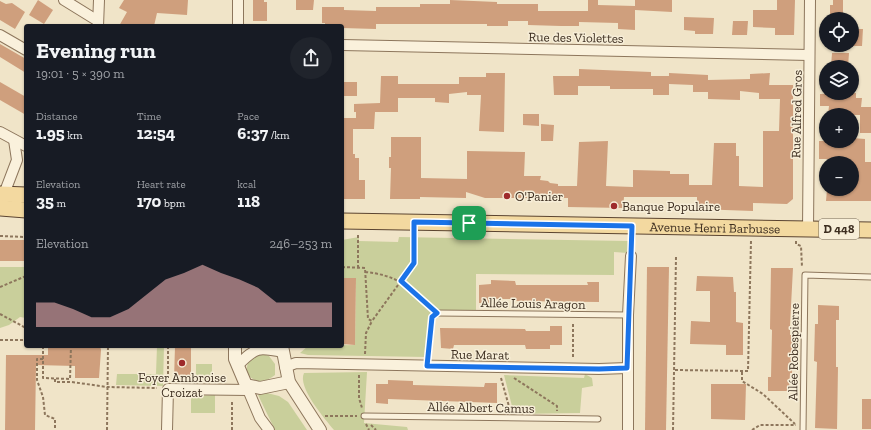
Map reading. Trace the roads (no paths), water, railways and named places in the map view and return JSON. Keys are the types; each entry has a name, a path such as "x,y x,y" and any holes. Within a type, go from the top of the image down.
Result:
{"main road":[{"path":"2,194 24,195"},
{"path":"0,208 24,210"},
{"name":"Avenue Henri Barbusse","path":"344,221 871,230"}],"street":[{"path":"64,0 98,23"},
{"path":"98,23 99,0"},
{"path":"238,0 238,24"},
{"name":"Rue Alfred Gros","path":"802,229 810,0"},
{"path":"0,35 24,49"},
{"name":"Rue des Violettes","path":"344,45 809,55"},
{"path":"0,132 24,145"},
{"path":"2,194 17,160 14,140"},
{"path":"628,430 627,368 631,256"},
{"path":"235,348 235,359 247,388 260,418 269,430"},
{"path":"238,365 252,351 265,348 282,349 289,382 320,430"},
{"name":"Rue Marat","path":"285,367 296,363 571,369 627,368"},
{"path":"167,430 168,388 232,390 260,388 289,382"}],"lane":[{"path":"631,256 632,226"},
{"name":"Allée Robespierre","path":"803,428 805,275 871,277"},
{"name":"Allée Louis Aragon","path":"437,313 628,315"},
{"name":"Allée Albert Camus","path":"364,416 598,419"}],"place":[{"name":"O'Panier","path":"507,196"},
{"name":"Banque Populaire","path":"614,206"},
{"name":"Foyer Ambroise Croizat","path":"182,363"}]}
